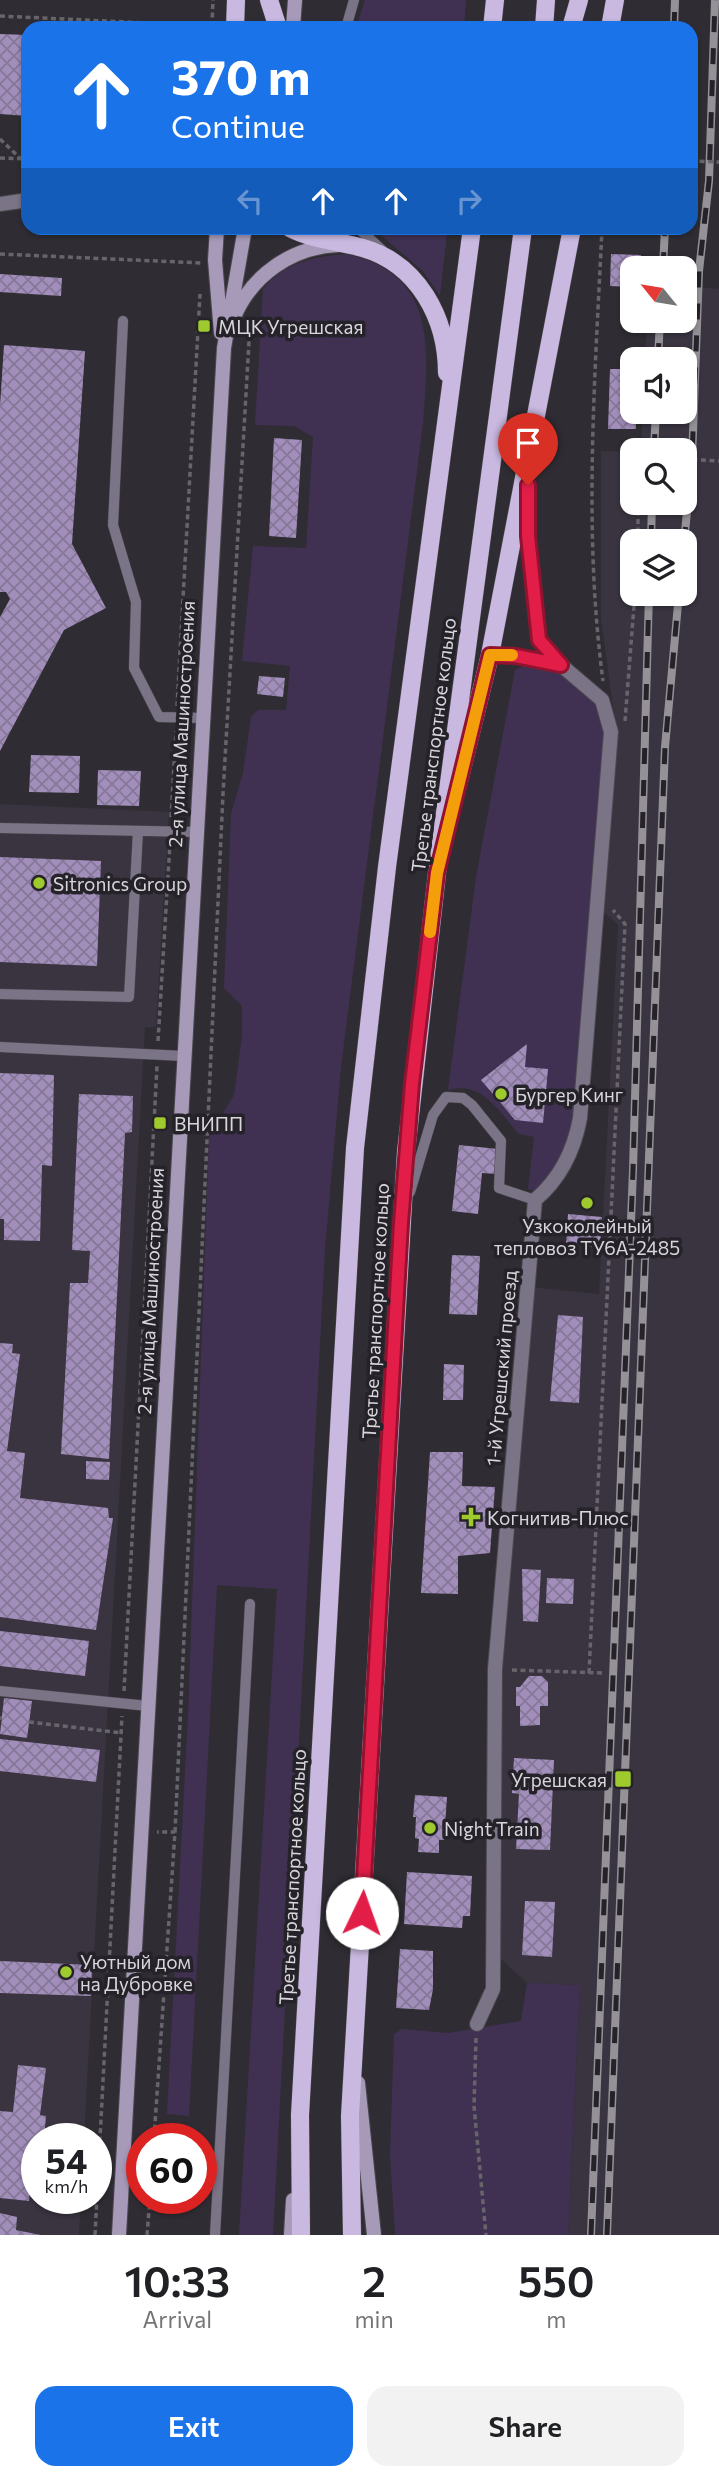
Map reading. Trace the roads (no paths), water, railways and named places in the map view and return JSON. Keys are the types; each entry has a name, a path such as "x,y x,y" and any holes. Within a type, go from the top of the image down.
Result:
{"main road":[{"path":"234,21 236,0"},
{"path":"269,0 276,21"},
{"path":"294,21 295,0"},
{"path":"493,21 495,0"},
{"path":"544,21 546,0"},
{"path":"573,21 579,0"},
{"path":"611,21 615,0"},
{"name":"2-я улица Машиностроения","path":"217,235 215,260 223,348"},
{"name":"2-я улица Машиностроения","path":"119,2235 223,348 243,235"},
{"path":"307,235 384,256 422,289 441,324 447,358 447,426"},
{"name":"Третье транспортное кольцо","path":"302,2235 300,2115 355,1148 387,867 471,235"},
{"name":"Третье транспортное кольцо","path":"352,2235 350,2116 401,1223 412,1084 437,873 522,235"},
{"path":"437,873 490,655 571,235"},
{"path":"223,348 238,307 268,271 307,250 349,245"},
{"path":"355,2024 358,2087 374,2235"},
{"path":"291,2235 300,2115"}],"street":[{"path":"0,204 21,201"},
{"path":"528,460 528,536 539,640 561,665 602,700 611,732 580,1118 570,1158 547,1189 535,1200"},
{"path":"490,655 516,656 561,665"},
{"name":"1-й Угрешский проезд","path":"477,2024 493,1989 495,1669 535,1200"}],"lane":[{"path":"348,21 354,0"},
{"path":"365,235 397,265"},
{"path":"123,321 113,525 136,602 134,667 159,717 202,718"},
{"path":"0,828 196,832"},
{"path":"0,994 129,997 138,831"},
{"path":"0,1047 184,1056"},
{"path":"401,1223 433,1115 446,1097 463,1098 472,1105 501,1141 499,1188 535,1200"},
{"path":"215,2235 250,1604"},
{"path":"0,1691 148,1706"}],"railway":[{"path":"674,21 675,0"},
{"path":"685,529 692,459 699,271 709,181 715,0"},
{"path":"664,256 665,235"},
{"path":"659,333 659,347"},
{"path":"655,424 655,438"},
{"path":"651,529 652,515"},
{"path":"591,2235 633,1170 649,606"},
{"path":"607,2235 665,747 678,606"}],"place":[{"name":"МЦК Угрешская","path":"204,326"},
{"name":"Sitronics Group","path":"39,883"},
{"name":"Бургер Кинг","path":"501,1094"},
{"name":"ВНИПП","path":"160,1123"},
{"name":"Узкоколейный тепловоз ТУ6А-2485","path":"587,1203"},
{"name":"Когнитив-Плюс","path":"471,1517"},
{"name":"Угрешская","path":"623,1779"},
{"name":"Night Train","path":"430,1828"},
{"name":"Уютный дом на Дубровке","path":"66,1972"}]}
